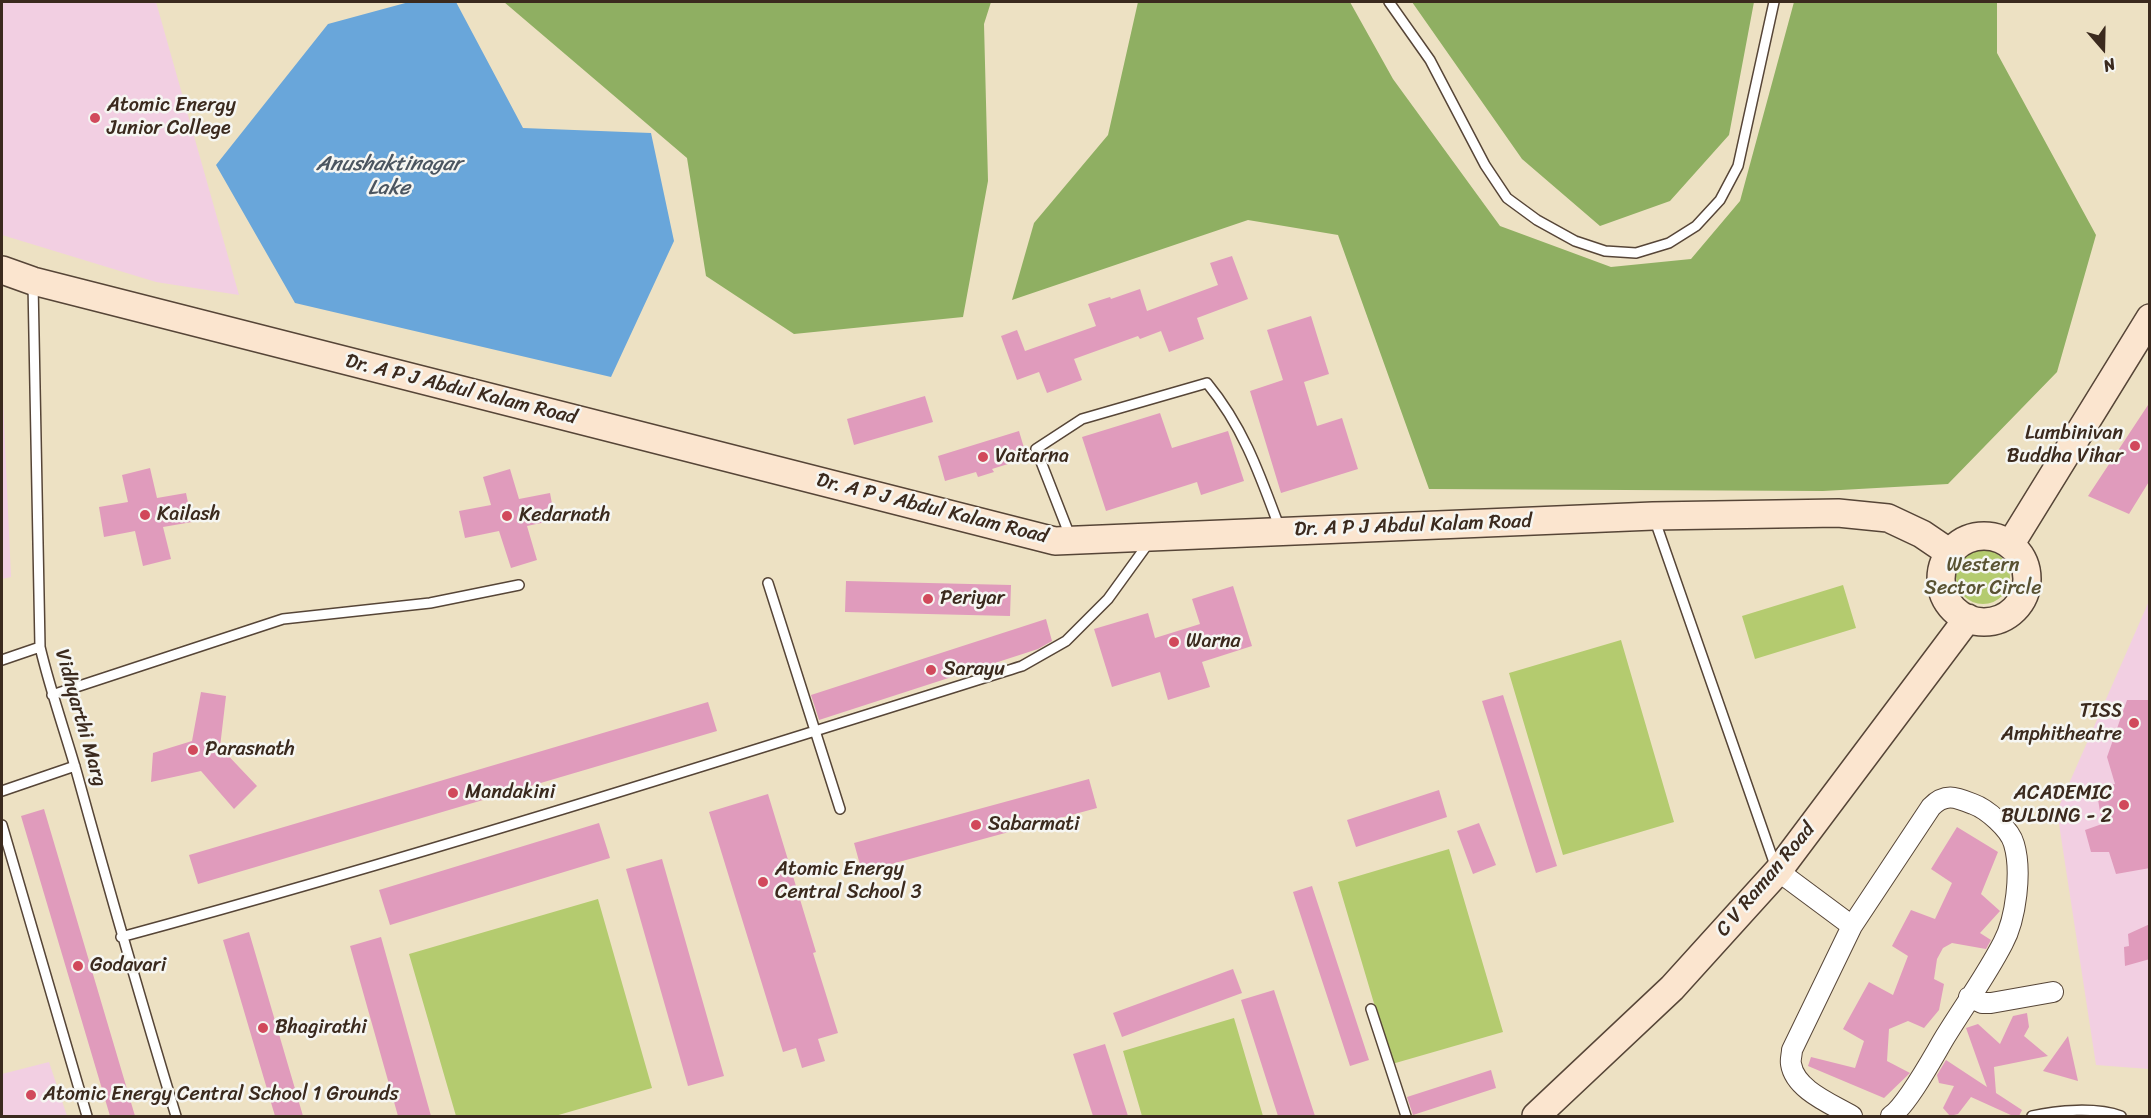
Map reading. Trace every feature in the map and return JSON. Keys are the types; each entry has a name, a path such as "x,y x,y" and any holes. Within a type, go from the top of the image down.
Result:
{"street":[{"name":"Dr. A P J Abdul Kalam Road","path":"2,270 33,281 1055,541 1653,516 1839,513 1888,518 1922,534 1950,553"},
{"path":"2010,545 2150,318"},
{"path":"1978,536 1990,536 2010,545 2018,552 2027,573 2027,584 2019,604 2011,612 1990,621 1979,621 1958,613 1945,596 1942,574 1950,553 1958,545 1978,536"},
{"name":"C V Raman Road","path":"1536,1116 1672,988 1778,871 1968,618"},
{"path":"1852,1116 1806,1088 1794,1074 1790,1063 1792,1050 1852,926 1931,807 1939,799 1950,797 1975,805 2006,828 2014,844 2017,875 2015,907 2004,942 1916,1083 1890,1116"},
{"path":"1778,871 1852,926"},
{"path":"1969,997 1982,1003 1991,1003 2053,992"}],"lane":[{"path":"1389,2 1430,60 1485,165 1507,198 1537,220 1575,241 1605,250 1636,253 1668,243 1695,226 1720,200 1738,166 1774,2"},
{"name":"Vidhyarthi Marg","path":"33,281 40,647 121,937 176,1116"},
{"path":"1072,540 1036,449 1082,419 1207,383 1226,406 1252,455 1281,531"},
{"path":"1653,516 1778,871"},
{"path":"121,937 257,900 639,786 1022,666 1066,641 1108,599 1154,536"},
{"path":"768,583 840,809"},
{"path":"52,695 283,619 430,603 519,585"},
{"path":"2,660 40,647"},
{"path":"2,791 75,766"},
{"path":"2,825 87,1116"},
{"path":"1371,1009 1406,1116"},
{"path":"2032,1116 2054,1110 2121,1116"}],"shaded area":[{"name":"Atomic Energy Junior College","path":"2,2 156,2 239,295 156,282 2,235"},
{"path":"2,378 11,577 2,579"},
{"path":"2149,601 2149,1069 2096,1065 2057,811"},
{"name":"Atomic Energy Central School 1 Grounds","path":"49,1062 67,1116 2,1116 2,1074"}],"green space":[{"path":"504,2 991,2 984,24 988,181 963,317 794,334 706,276 687,158"},
{"path":"1138,2 1350,2 1393,79 1500,226 1611,267 1691,259 1740,201 1794,2 1997,2 1997,53 2096,235 2057,372 1948,484 1823,491 1429,489 1338,235 1248,220 1012,300 1034,223 1108,135"},
{"path":"1412,2 1754,2 1729,135 1670,201 1600,226 1522,159"},
{"name":"Western Sector Circle","path":"1978,550 1988,550 1998,554 2006,562 2010,577 2006,592 1998,600 1988,604 1978,604 1968,600 1960,592 1956,582 1956,572 1960,562 1968,554"},
{"path":"1843,585 1856,628 1755,659 1742,616"},
{"path":"1621,640 1674,822 1563,855 1509,673"},
{"path":"1449,849 1503,1032 1392,1064 1338,882"},
{"path":"598,899 652,1088 555,1116 456,1116 409,954"},
{"path":"1234,1018 1263,1116 1142,1116 1123,1051"}],"water":[{"name":"Anushaktinagar Lake","path":"409,2 456,2 523,128 651,133 674,241 611,377 295,303 216,165 328,24"}],"building":[{"path":"1232,256 1248,299 1197,318 1204,339 1169,352 1161,331 1140,339 1138,336 1074,359 1082,380 1047,393 1039,372 1017,380 1001,336 1017,330 1025,351 1096,326 1088,304 1140,289 1147,311 1218,285 1210,263"},
{"path":"1311,316 1329,374 1304,382 1317,426 1342,418 1358,469 1281,493 1250,391 1283,380 1267,330"},
{"path":"925,396 933,422 854,445 847,419"},
{"name":"Lumbinivan Buddha Vihar","path":"2150,402 2150,480 2129,514 2088,496"},
{"path":"1160,413 1172,448 1228,431 1244,481 1201,495 1197,482 1106,511 1082,437"},
{"name":"Vaitarna","path":"1019,431 1027,458 992,469 994,472 978,477 976,472 945,481 938,456"},
{"name":"Kailash","path":"150,468 157,498 186,493 192,522 163,527 171,559 143,566 135,531 104,537 99,507 128,502 122,475"},
{"name":"Kedarnath","path":"510,469 519,499 550,493 555,520 527,526 537,560 511,568 499,531 465,538 459,511 491,505 483,477"},
{"name":"Periyar","path":"846,581 1011,585 1010,616 845,612"},
{"name":"Warna","path":"1233,586 1252,646 1202,662 1210,687 1168,700 1160,672 1112,687 1094,629 1148,613 1155,638 1200,624 1192,599"},
{"name":"Sarayu","path":"1046,619 1052,641 1038,649 819,720 811,695"},
{"name":"Parasnath","path":"201,692 226,696 220,747 257,786 234,809 201,771 151,782 153,753 192,741"},
{"path":"1503,695 1557,866 1536,873 1482,701"},
{"name":"ACADEMIC BULDING - 2","path":"2127,700 2150,700 2150,868 2116,874 2109,852 2091,852 2085,830 2102,824 2096,787 2115,784 2107,757"},
{"name":"Mandakini","path":"708,702 717,731 198,884 189,855"},
{"name":"Sabarmati","path":"1089,779 1097,808 862,872 854,843"},
{"path":"1439,790 1447,817 1356,847 1347,820"},
{"name":"Atomic Energy Central School 3","path":"768,794 838,1033 818,1039 825,1061 802,1068 796,1048 783,1052 709,812"},
{"name":"Godavari","path":"44,809 135,1116 110,1116 21,816"},
{"path":"599,823 610,858 390,925 379,890"},
{"path":"1479,823 1496,865 1473,874 1457,831"},
{"path":"1957,827 1998,852 1981,894 2000,911 1980,933 1991,940 1986,949 1952,943 1943,948 1937,959 1934,979 1944,984 1939,1010 1924,1028 1908,1021 1889,1029 1887,1061 1910,1073 1884,1098 1808,1066 1811,1057 1855,1068 1864,1041 1843,1029 1869,982 1893,995 1908,956 1892,946 1911,910 1935,919 1952,883 1931,869"},
{"path":"662,859 724,1076 688,1086 626,869"},
{"path":"1312,886 1369,1060 1350,1066 1293,892"},
{"path":"2150,924 2150,959 2125,966 2124,947 2129,946 2128,934"},
{"name":"Bhagirathi","path":"249,932 303,1116 275,1116 223,940"},
{"path":"381,937 431,1116 398,1116 350,946"},
{"path":"1233,969 1242,993 1122,1037 1113,1013"},
{"path":"1274,990 1315,1116 1278,1116 1241,1000"},
{"path":"2027,1013 2029,1027 2024,1036 2048,1056 1994,1067 1996,1093 2022,1110 2019,1116 2013,1116 1971,1097 1958,1114 1950,1116 1943,1108 1954,1086 1939,1083 1937,1075 1946,1060 1987,1087 1966,1028 1978,1024 2000,1044 2013,1016"},
{"path":"2068,1036 2078,1081 2043,1071"},
{"path":"1105,1044 1128,1116 1093,1116 1073,1054"},
{"path":"1491,1070 1496,1088 1413,1115 1407,1097"}],"place":[{"name":"Atomic Energy Junior College","path":"95,118"},
{"name":"Lumbinivan Buddha Vihar","path":"2135,446"},
{"name":"Vaitarna","path":"983,457"},
{"name":"Kailash","path":"145,515"},
{"name":"Kedarnath","path":"507,516"},
{"name":"Periyar","path":"928,599"},
{"name":"Warna","path":"1174,642"},
{"name":"Sarayu","path":"931,670"},
{"name":"TISS Amphitheatre","path":"2134,723"},
{"name":"Parasnath","path":"193,750"},
{"name":"Mandakini","path":"453,793"},
{"name":"ACADEMIC BULDING - 2","path":"2124,805"},
{"name":"Sabarmati","path":"976,825"},
{"name":"Atomic Energy Central School 3","path":"763,882"},
{"name":"Godavari","path":"78,966"},
{"name":"Bhagirathi","path":"263,1028"},
{"name":"Atomic Energy Central School 1 Grounds","path":"31,1095"}]}
